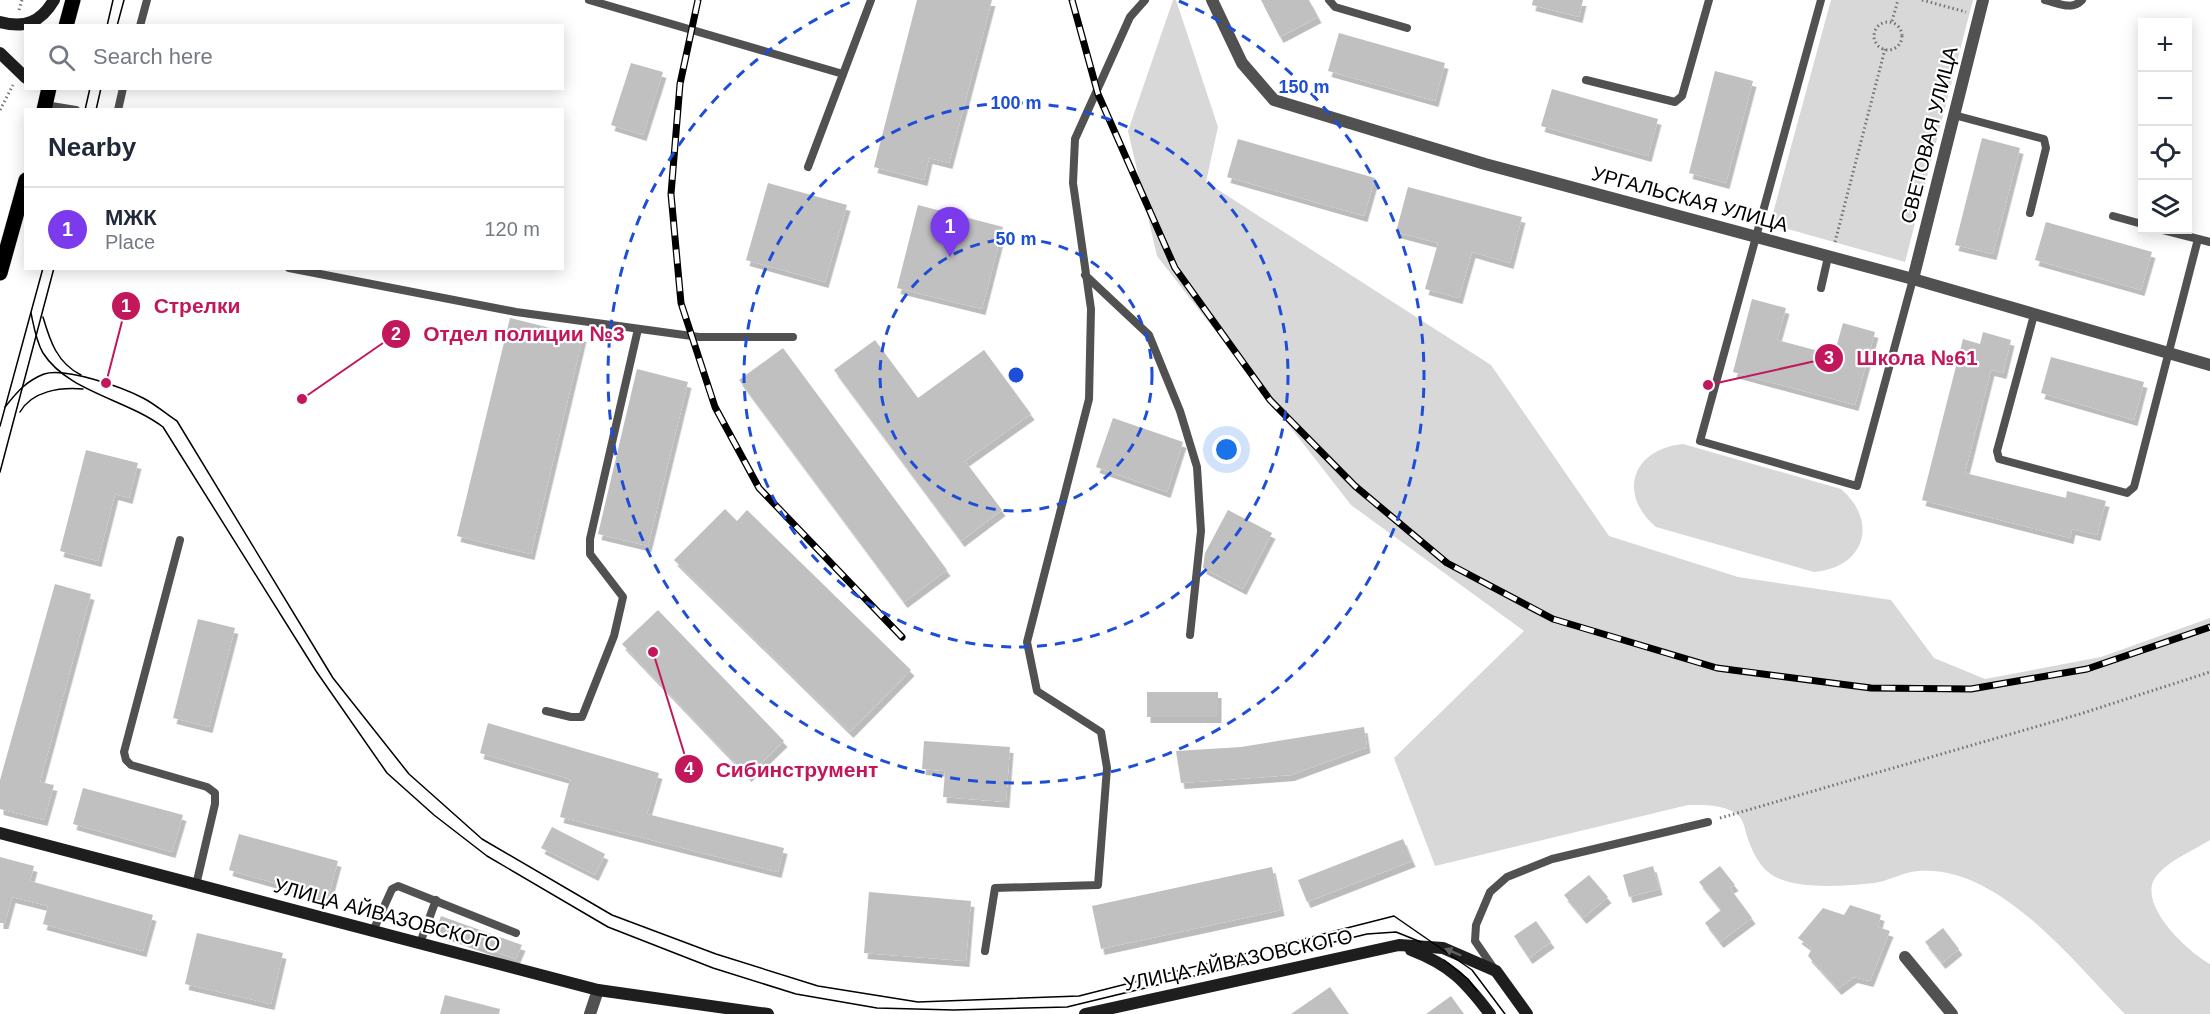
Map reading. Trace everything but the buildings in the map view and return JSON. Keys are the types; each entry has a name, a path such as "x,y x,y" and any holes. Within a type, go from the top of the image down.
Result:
{"main road":[{"path":"67,24 73,0"},
{"path":"0,273 24,187"}],"street":[{"path":"0,22 15,25 34,22 46,13 54,0"},
{"name":"УРГАЛЬСКАЯ УЛИЦА","path":"1212,0 1242,63 1274,100 1485,164 1756,237 1831,253 1912,279 2210,365"},
{"name":"СВЕТОВАЯ УЛИЦА","path":"1912,279 1983,0"},
{"path":"0,53 24,76"},
{"name":"УЛИЦА АЙВАЗОВСКОГО","path":"0,833 598,990 768,1014"},
{"path":"1399,945 1438,960 1470,987 1490,1014"},
{"name":"УЛИЦА АЙВАЗОВСКОГО","path":"1085,1014 1399,945 1443,948 1496,970"},
{"path":"1905,957 1952,1014"},
{"path":"1496,970 1527,1014"},
{"path":"590,1014 598,990"}],"lane":[{"path":"141,24 147,0"},
{"path":"589,0 843,74"},
{"path":"808,167 871,0"},
{"path":"985,951 994,888 1098,885 1107,768 1101,732 1037,692 1027,642 1089,399 1091,309 1072,183 1075,139 1130,17 1135,0"},
{"path":"1130,17 1145,0"},
{"path":"1329,0 1335,7 1407,28"},
{"path":"1586,80 1675,102 1682,96 1709,0"},
{"path":"1821,0 1700,441 1857,486 1912,279"},
{"path":"2045,0 2068,6 2074,6 2082,0"},
{"path":"118,108 123,90"},
{"path":"44,98 71,108"},
{"path":"1954,115 2044,139 2046,148 2030,213"},
{"path":"2113,216 2138,223"},
{"path":"2179,234 2210,242"},
{"path":"2034,315 1997,451 1999,459 2124,493 2131,490 2198,239"},
{"path":"1821,288 1831,253"},
{"path":"299,270 516,312 638,329 699,337 793,337"},
{"path":"1084,274 1149,335 1180,411 1197,466 1201,531 1190,634"},
{"path":"546,711 571,717 582,717 614,636 619,617 623,597 590,554 590,539 638,329"},
{"path":"180,540 124,752 126,760 131,765 207,787 215,794 215,804 196,885"},
{"path":"1496,970 1475,941 1476,925 1491,892 1507,877 1552,859 1708,822"},
{"path":"373,931 392,888 408,888 516,933"},
{"path":"420,943 436,900"}],"path":[{"path":"1892,22 1898,0"},
{"path":"1922,0 1979,16"},
{"path":"1892,22 1900,28 1902,39 1896,48 1885,50 1876,43 1874,32 1881,23 1892,22"},
{"path":"1831,253 1885,50"},
{"path":"1708,822 2080,714 2210,672"}],"shaded area":[{"path":"1173,0 1176,0 1218,127 1206,182 1491,365 1609,536 1738,577 1891,600 1934,658 1985,679 2101,657 2210,618 2210,840 2164,868 2152,884 2152,897 2157,910 2177,937 2210,964 2210,1014 2125,1014 2032,920 2005,899 1977,883 1948,873 1918,871 1874,883 1839,886 1801,884 1780,879 1768,872 1758,860 1740,817 1729,810 1715,806 1688,805 1435,866 1394,758 1524,631 1351,505 1157,256 1128,131"},
{"path":"1831,0 1973,0 1905,262 1770,224"},
{"path":"1683,444 1841,489 1853,502 1860,515 1863,528 1861,541 1855,552 1845,562 1814,572 1656,527 1644,514 1637,501 1634,488 1636,475 1642,464 1652,454"}],"tram line":[{"path":"107,24 113,0"},
{"path":"118,24 124,0"},
{"path":"85,108 90,90"},
{"path":"96,108 101,90"},
{"path":"0,426 42,270"},
{"path":"0,472 53,270"},
{"path":"31,313 43,353 54,366 82,386 148,417 163,427 316,671 387,773 434,815 487,856 608,927 713,968 796,994 877,1008 954,1010 1067,1007 1367,934 1396,932 1421,942"},
{"path":"43,317 60,358 81,375"},
{"path":"5,407 32,380 44,374 65,373 94,379 134,394 152,403 177,421 333,678 409,774 482,839 612,915 716,954 818,986 918,1002 1079,996 1394,916 1472,970 1505,1014"},
{"path":"20,412 32,399 47,392 83,389"},
{"path":"1444,960 1468,979 1477,991"}],"railway":[{"path":"698,0 680,84 671,194 681,303 715,407 759,488 902,637"},
{"path":"1072,0 1098,94 1175,268 1270,400 1355,486 1447,563 1553,619 1717,668 1871,688 1971,689 2087,669 2210,627"}],"place":[{"name":"МЖК","path":"950,257"},
{"name":"Стрелки","path":"106,383"},
{"name":"Школа №61","path":"1708,385"},
{"name":"Отдел полиции №3","path":"302,399"},
{"name":"Сибинструмент","path":"653,652"}]}
